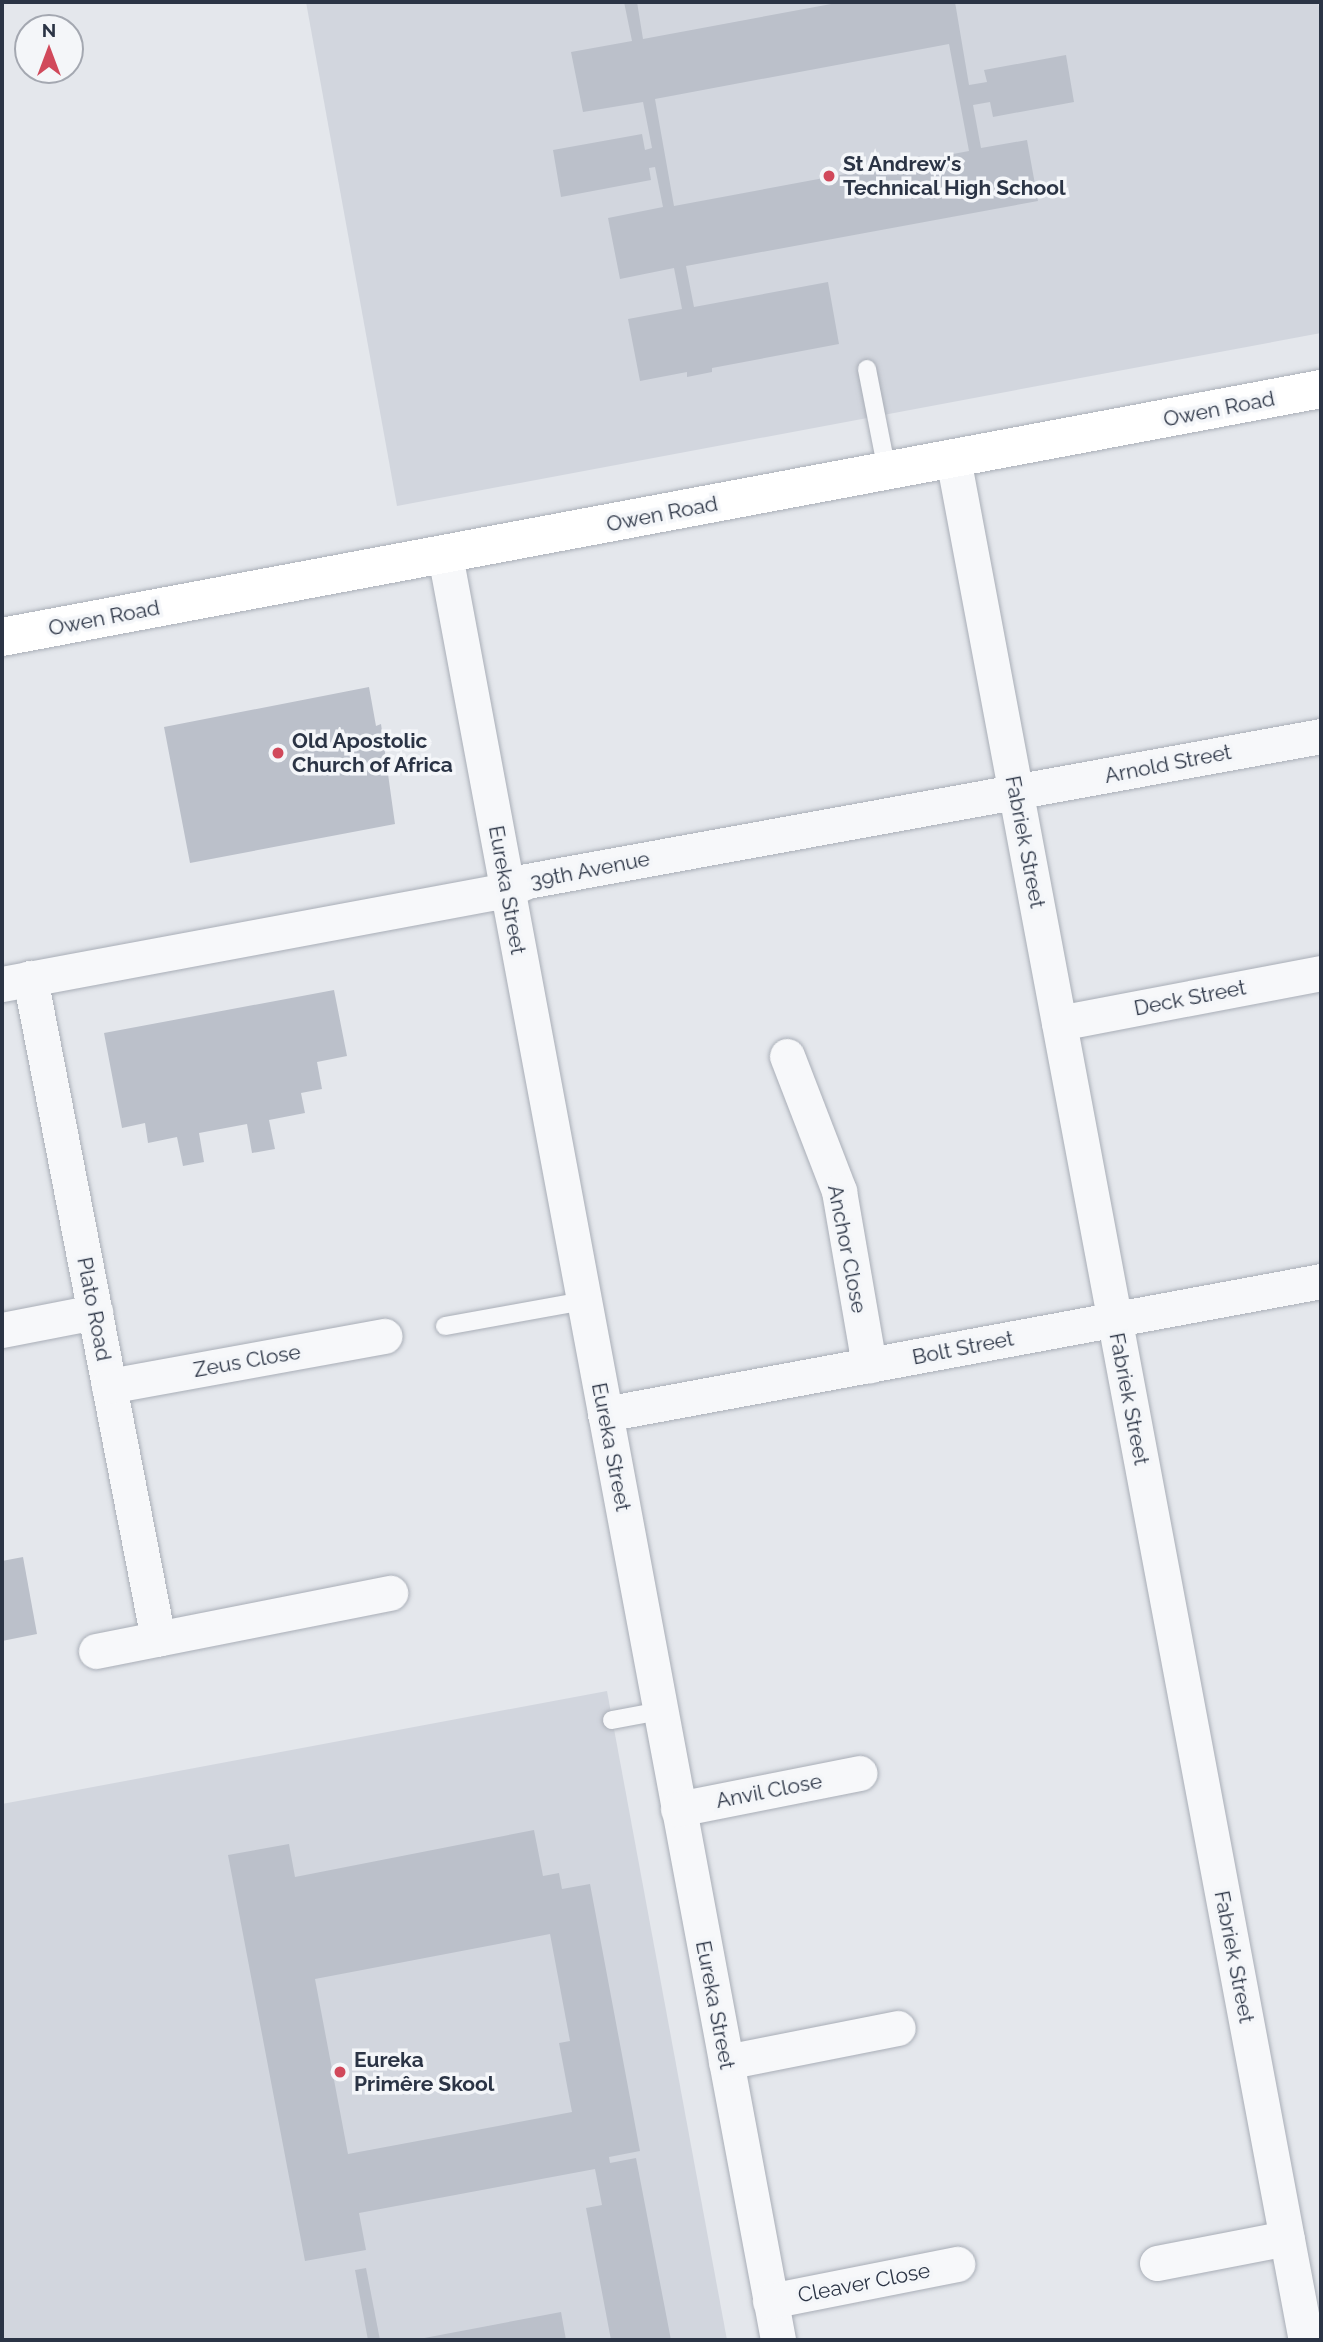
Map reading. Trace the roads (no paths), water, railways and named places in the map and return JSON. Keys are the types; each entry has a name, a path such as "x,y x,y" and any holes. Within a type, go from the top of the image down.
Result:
{"street":[{"name":"Owen Road","path":"2,637 1321,389"},
{"name":"Fabriek Street","path":"953,458 1306,2340"},
{"name":"Eureka Street","path":"446,555 778,2340"},
{"name":"Arnold Street","path":"1015,790 1321,736"},
{"name":"39th Avenue","path":"16,981 507,890 527,881 1015,790"},
{"name":"Deck Street","path":"1059,1023 1321,973"},
{"name":"Plato Road","path":"16,981 95,1312 158,1639"},
{"name":"Anchor Close","path":"787,1056 839,1191 869,1365"},
{"name":"Bolt Street","path":"605,1414 1321,1281"},
{"path":"2,1330 95,1312"},
{"name":"Zeus Close","path":"109,1386 385,1336"},
{"path":"96,1651 390,1593"},
{"name":"Anvil Close","path":"678,1810 859,1773"},
{"path":"726,2062 898,2028"},
{"path":"1157,2263 1287,2238"},
{"name":"Cleaver Close","path":"770,2301 957,2264"}],"lane":[{"path":"867,369 887,471"},
{"path":"445,1326 584,1301"},
{"path":"612,1720 660,1712"}],"place":[{"name":"St Andrew's Technical High School","path":"829,176"},
{"name":"Old Apostolic Church of Africa","path":"278,753"},
{"name":"Eureka Primêre Skool","path":"340,2072"}]}
